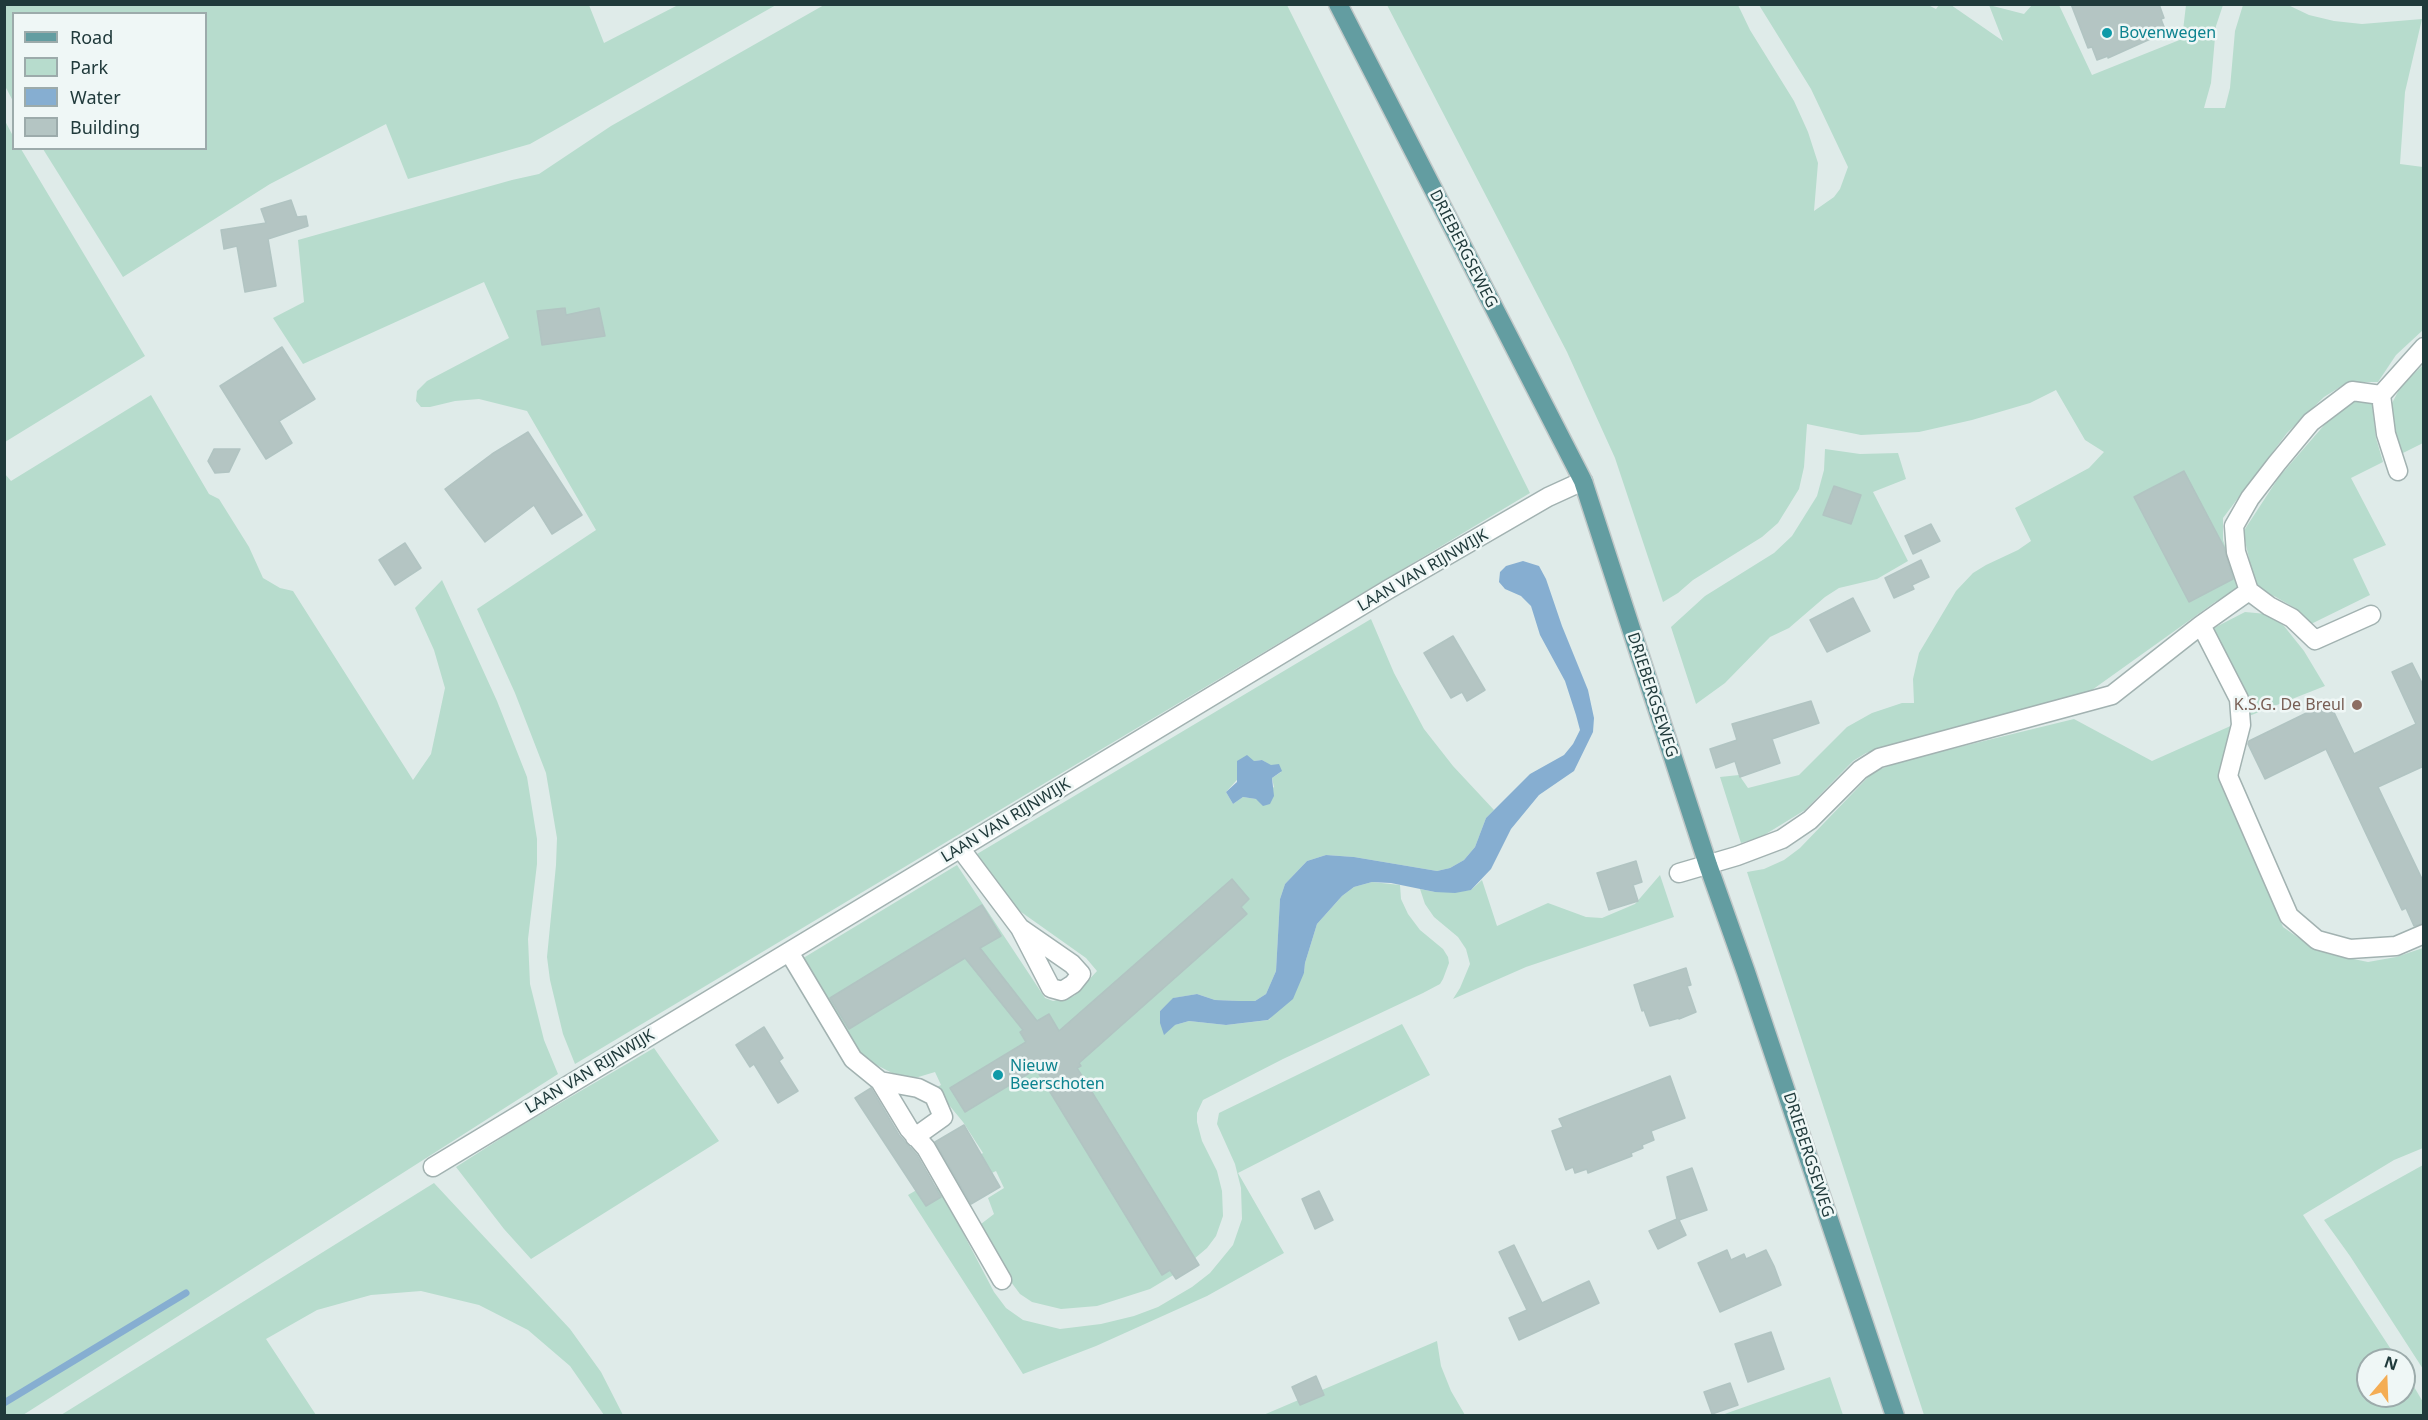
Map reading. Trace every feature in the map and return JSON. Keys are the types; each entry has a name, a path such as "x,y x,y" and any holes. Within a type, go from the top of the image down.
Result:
{"main road":[{"name":"DRIEBERGSEWEG","path":"1338,4 1583,481 1708,865 1895,1416"}],"street":[{"path":"2397,471 2386,434 2381,395 2424,347"},
{"path":"2370,615 2314,640 2292,618 2269,606 2249,591 2236,552 2234,526 2250,498 2311,422 2352,391 2381,395"},
{"name":"LAAN VAN RIJNWIJK","path":"433,1167 1399,584 1548,497 1583,481"},
{"path":"1679,873 1782,839 1810,820 1860,770 1880,758 2112,695 2201,625 2249,591"},
{"path":"2201,625 2239,699 2241,725 2228,776 2289,916 2318,940 2350,949 2396,946 2424,934"},
{"path":"960,848 1020,928"},
{"path":"789,952 853,1059 880,1081 915,1137 926,1148 1002,1280"},
{"path":"880,1081 918,1088 934,1096 944,1117 915,1137"}],"green space":[{"path":"5,4 589,5 604,43 678,5 776,5 530,144 408,179 386,124 270,184 123,277 44,150 207,150 207,12 12,12 12,99 5,86"},
{"path":"1926,4 1936,9 1939,5 1951,5 2003,41 1989,5 2024,14 2032,5 2059,5 2092,75 2182,39 2186,5 2223,5 2216,26 2211,83 2204,108 2225,108 2230,88 2235,31 2243,5 2288,5 2309,15 2362,24 2422,19 2405,92 2400,164 2423,167 2423,330 2396,355 2378,382 2348,382 2324,397 2287,433 2223,518 2223,540 2241,592 2235,592 2215,602 2085,695 1866,753 1853,761 1805,810 1761,837 1741,843 1720,777 1739,775 1748,788 1799,775 1847,727 1872,713 1902,703 1914,703 1913,679 1919,653 1956,591 1973,573 2031,541 2015,508 2089,468 2104,452 2085,440 2056,390 2030,403 1919,432 1861,435 1807,424 1804,467 1799,489 1778,523 1762,537 1693,580 1663,602 1615,458 1567,352 1387,5 1738,5 1750,30 1794,101 1808,132 1818,163 1814,211 1834,197 1840,189 1848,167 1811,89 1759,5"},
{"path":"824,5 1287,5 1530,493 575,1064 563,1034 547,957 557,838 546,773 515,693 477,609 596,530 527,411 479,399 455,401 430,407 421,407 416,401 417,391 427,381 509,338 484,282 303,364 273,318 304,302 298,240 539,174 611,126"},
{"path":"5,121 12,134 12,150 22,150 145,356 5,442"},
{"path":"2423,365 2423,443 2401,454 2390,407 2401,386"},
{"path":"151,395 209,494 219,499 249,547 263,578 280,588 293,591 413,780 431,754 445,688 434,650 415,608 442,580 497,701 527,777 537,839 537,864 528,939 530,984 544,1040 558,1074 23,1415 5,1415 5,474 11,481"},
{"path":"2355,400 2372,403 2376,438 2383,462 2351,478 2386,545 2353,559 2370,595 2311,624 2295,608 2274,596 2257,593 2243,532 2279,477 2326,423 2342,407"},
{"path":"1825,449 1860,454 1898,453 1906,479 1873,492 1908,561 1877,579 1839,588 1825,597 1789,628 1770,637 1725,683 1696,704 1671,627 1705,596 1774,553 1792,536 1817,496 1824,470"},
{"path":"2245,612 2267,614 2284,626 2304,651 2325,686 2249,716 2210,630"},
{"path":"1371,619 1394,673 1424,729 1453,766 1494,810 1486,818 1475,847 1464,860 1450,868 1437,871 1354,857 1326,855 1307,861 1285,884 1280,899 1276,971 1266,994 1255,1001 1240,1001 1215,1000 1197,994 1174,998 1160,1011 1175,1025 1189,1021 1226,1025 1269,1020 1304,973 1317,924 1342,896 1354,887 1372,882 1400,885 1401,899 1408,914 1420,930 1443,949 1448,957 1449,963 1440,984 1203,1100 1197,1113 1197,1122 1202,1141 1217,1171 1222,1191 1223,1216 1216,1236 1207,1248 1180,1271 1150,1289 1097,1306 1061,1309 1032,1302 1020,1294 1011,1282 981,1224 994,1214 988,1198 1004,1188 996,1171 977,1180 967,1164 983,1153 963,1122 935,1088 941,1085 935,1072 915,1078 896,1075 861,1057 800,960 957,865 1045,998 1053,1001 1074,996 1097,971 1086,958 1007,902 990,880 977,854","holes":["1262,760 1281,772 1272,778 1274,787 1256,799 1243,797 1233,804 1226,792 1254,761"]},
{"path":"2074,719 2152,761 2235,724 2223,786 2283,927 2310,946 2329,954 2368,962 2396,957 2423,948 2423,1148 2394,1160 2303,1215 2390,1348 2356,1348 2356,1408 2416,1408 2416,1390 2423,1402 2423,1415 1924,1415 1747,872 1764,869 1784,860 1800,848 1873,772 1902,761"},
{"path":"1660,875 1674,917 1526,967 1453,999 1470,964 1466,949 1458,937 1434,917 1425,904 1420,889 1435,892 1471,890 1482,880 1497,926 1548,903 1586,917 1602,918 1635,904"},
{"path":"1402,1024 1430,1075 1238,1173 1284,1253 1207,1296 1096,1346 1023,1374 908,1195 927,1184 940,1189 994,1292 1006,1308 1023,1320 1060,1329 1101,1324 1134,1316 1158,1307 1192,1287 1210,1273 1233,1245 1242,1219 1241,1188 1235,1164 1217,1124 1219,1113"},
{"path":"654,1048 719,1141 531,1259 504,1229 456,1167 514,1130"},
{"path":"2423,1165 2423,1369 2416,1358 2416,1348 2409,1348 2324,1220"},
{"path":"434,1183 570,1329 601,1372 623,1415 604,1415 570,1366 528,1330 479,1305 421,1291 371,1295 317,1310 266,1339 316,1415 61,1415"},
{"path":"1437,1341 1441,1366 1451,1391 1465,1415 1261,1416"},
{"path":"1830,1377 1843,1415 1722,1415 1733,1411"}],"water":[{"path":"1523,561 1539,566 1546,579 1588,690 1594,718 1593,732 1574,771 1539,795 1511,829 1491,869 1471,890 1455,893 1435,892 1391,883 1372,882 1354,887 1342,896 1317,924 1304,973 1293,999 1268,1020 1226,1025 1189,1021 1175,1025 1164,1035 1160,1023 1160,1011 1173,998 1197,994 1215,1000 1255,1001 1266,994 1276,971 1280,899 1285,884 1307,861 1326,855 1354,857 1437,871 1450,868 1464,860 1475,847 1486,818 1530,774 1564,755 1573,744 1580,730 1576,715 1565,681 1540,635 1531,606 1521,596 1505,589 1499,582 1500,572 1506,566"},
{"path":"1247,755 1254,761 1262,760 1271,765 1279,764 1282,771 1272,778 1274,796 1270,804 1263,806 1256,799 1243,797 1233,804 1226,792 1237,782 1237,761"}],"building":[{"name":"Bovenwegen","path":"2071,4 2159,4 2166,32 2108,58 2108,56 2097,60 2092,47 2088,48"},
{"path":"291,200 297,217 306,216 308,226 268,239 276,286 245,292 237,246 224,249 221,230 266,223 261,209"},
{"path":"565,308 566,315 599,308 605,336 542,345 537,311"},
{"path":"282,347 315,399 279,421 292,443 266,459 220,386"},
{"path":"528,432 582,515 552,534 534,505 485,542 445,489 492,454"},
{"path":"214,449 240,449 229,472 215,473 208,461"},
{"path":"2184,471 2224,547 2233,579 2189,602 2134,497"},
{"path":"1834,486 1861,495 1851,524 1823,515"},
{"path":"1931,524 1940,541 1913,554 1905,536"},
{"path":"405,543 421,568 395,585 379,560"},
{"path":"1921,560 1929,577 1912,585 1914,589 1894,598 1885,578"},
{"path":"1853,598 1870,631 1827,652 1810,620"},
{"path":"1453,636 1485,690 1467,701 1462,692 1451,698 1424,653"},
{"path":"2412,663 2424,687 2424,766 2378,787 2424,883 2424,923 2414,926 2406,908 2402,910 2326,749 2265,779 2248,744 2249,741 2329,702 2354,754 2416,724 2392,672"},
{"path":"1811,701 1819,723 1772,739 1780,763 1740,777 1735,761 1716,768 1710,749 1737,740 1732,724"},
{"path":"1636,861 1642,882 1633,885 1638,901 1609,910 1597,873"},
{"name":"Nieuw Beerschoten","path":"1232,879 1249,899 1241,907 1247,914 1079,1063 1081,1066 1077,1068 1199,1265 1176,1279 1170,1270 1162,1275 1036,1069 965,1112 950,1088 1026,1042 1020,1032 1023,1030 965,958 849,1029 830,998 982,905 1001,936 980,948 1037,1021 1049,1014 1059,1031"},
{"path":"1686,968 1691,985 1687,986 1696,1012 1650,1026 1644,1010 1642,1011 1634,985"},
{"path":"764,1027 783,1058 779,1061 798,1091 778,1103 754,1064 750,1067 736,1045"},
{"path":"1670,1076 1685,1118 1651,1131 1654,1140 1631,1153 1632,1156 1588,1173 1587,1169 1575,1173 1573,1167 1566,1170 1552,1131 1563,1127 1559,1119"},
{"path":"871,1088 899,1135 917,1155 941,1197 926,1206 855,1098"},
{"path":"964,1125 1000,1187 971,1204 935,1142"},
{"path":"1692,1168 1707,1210 1679,1220 1686,1235 1658,1249 1649,1231 1677,1219 1667,1177"},
{"path":"1319,1191 1333,1220 1315,1229 1302,1199"},
{"path":"1514,1245 1542,1303 1589,1281 1599,1303 1519,1340 1509,1318 1527,1310 1499,1252"},
{"path":"1727,1250 1731,1260 1744,1254 1746,1259 1766,1250 1781,1285 1720,1312 1698,1263"},
{"path":"1771,1332 1784,1369 1748,1382 1735,1344"},
{"path":"1316,1376 1324,1395 1300,1405 1292,1387"},
{"path":"1730,1383 1738,1405 1712,1414 1704,1392"}],"waterway":[{"path":"4,1403 186,1293"}],"place":[{"name":"Bovenwegen","path":"2107,33"},
{"name":"K.S.G. De Breul","path":"2357,705"},
{"name":"Nieuw Beerschoten","path":"998,1075"}]}
